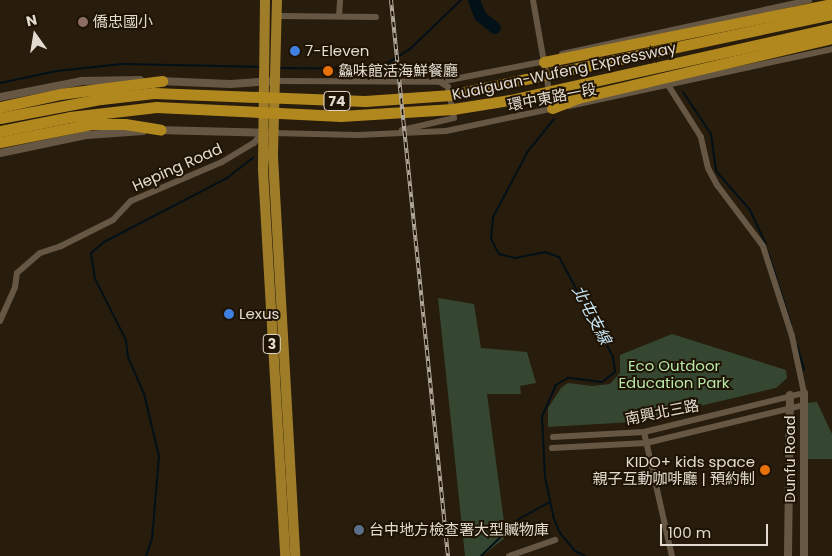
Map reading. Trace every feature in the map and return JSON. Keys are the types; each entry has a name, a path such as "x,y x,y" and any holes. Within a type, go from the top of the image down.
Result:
{"highway":[{"path":"544,62 643,45 832,4"},
{"name":"Kuaiguan-Wufeng Expressway","path":"0,118 84,102 154,93 365,101 451,95 832,14"},
{"name":"Kuaiguan-Wufeng Expressway","path":"0,131 70,117 156,107 340,116 453,109 510,100 832,28"},
{"path":"552,108 578,98 832,38"},
{"path":"0,107 60,94 162,81"},
{"path":"0,142 92,124 125,124 161,130"}],"main road":[{"name":"3","path":"265,0 263,83 268,132 295,556"},
{"name":"3","path":"277,0 274,81 268,132 285,556"}],"street":[{"path":"339,16 340,0"},
{"path":"533,0 552,108"},
{"path":"0,96 82,81 439,82 544,62 569,51 809,0"},
{"path":"277,16 376,17"},
{"name":"環中東路一段","path":"268,132 392,133 446,131 832,49"},
{"path":"392,133 452,119 455,114 448,87 439,82"},
{"path":"668,85 701,137 713,178 760,240 776,283 804,393"},
{"path":"0,153 87,135 161,130 268,132"},
{"name":"Heping Road","path":"0,321 15,287 18,272 40,253 61,246 113,220 131,201 222,162 257,142 268,132"},
{"name":"南興北三路","path":"553,437 644,432 804,393"},
{"name":"Dunfu Road","path":"804,393 804,556"},
{"name":"Dunfu Road","path":"788,556 790,395"},
{"path":"552,448 646,443 804,405"},
{"path":"644,432 672,556"},
{"path":"509,556 510,553 556,540"}],"green space":[{"path":"438,298 474,304 481,348 527,352 536,383 520,386 521,394 487,394 506,537 482,556 465,556"},
{"name":"Eco Outdoor Education Park","path":"672,334 786,370 787,378 776,388 633,422 548,427 548,408 561,388 568,383 592,386 610,384 620,373 620,355"},
{"path":"817,402 832,434 832,459 807,459 807,403"}],"waterway":[{"path":"280,68 378,69 409,50 461,0"},
{"path":"474,0 480,16 495,28"},
{"path":"0,83 57,71 122,64 260,67"},
{"path":"683,92 711,134 716,171 750,210 766,245"},
{"name":"北屯支線","path":"554,119 528,151 493,217 491,239 499,254 515,258 545,252 559,257 613,357 615,372 602,382 568,378 556,385 542,417 545,477 553,516 560,533 575,551 585,556"},
{"path":"146,556 152,539 159,456 144,394 128,357 126,340 95,279 91,253 104,242 227,178 253,158"},
{"path":"768,252 791,324"},
{"path":"797,345 804,370"},
{"path":"481,556 519,519 550,502"}],"railway":[{"path":"391,0 448,556"}],"place":[{"name":"僑忠國小","path":"83,22"},
{"name":"7-Eleven","path":"295,51"},
{"name":"鱻味館活海鮮餐廳","path":"328,71"},
{"name":"Lexus","path":"229,314"},
{"name":"KIDO+ kids space 親子互動咖啡廳 | 預約制","path":"765,470"},
{"name":"台中地方檢查署大型贓物庫","path":"359,530"}]}
